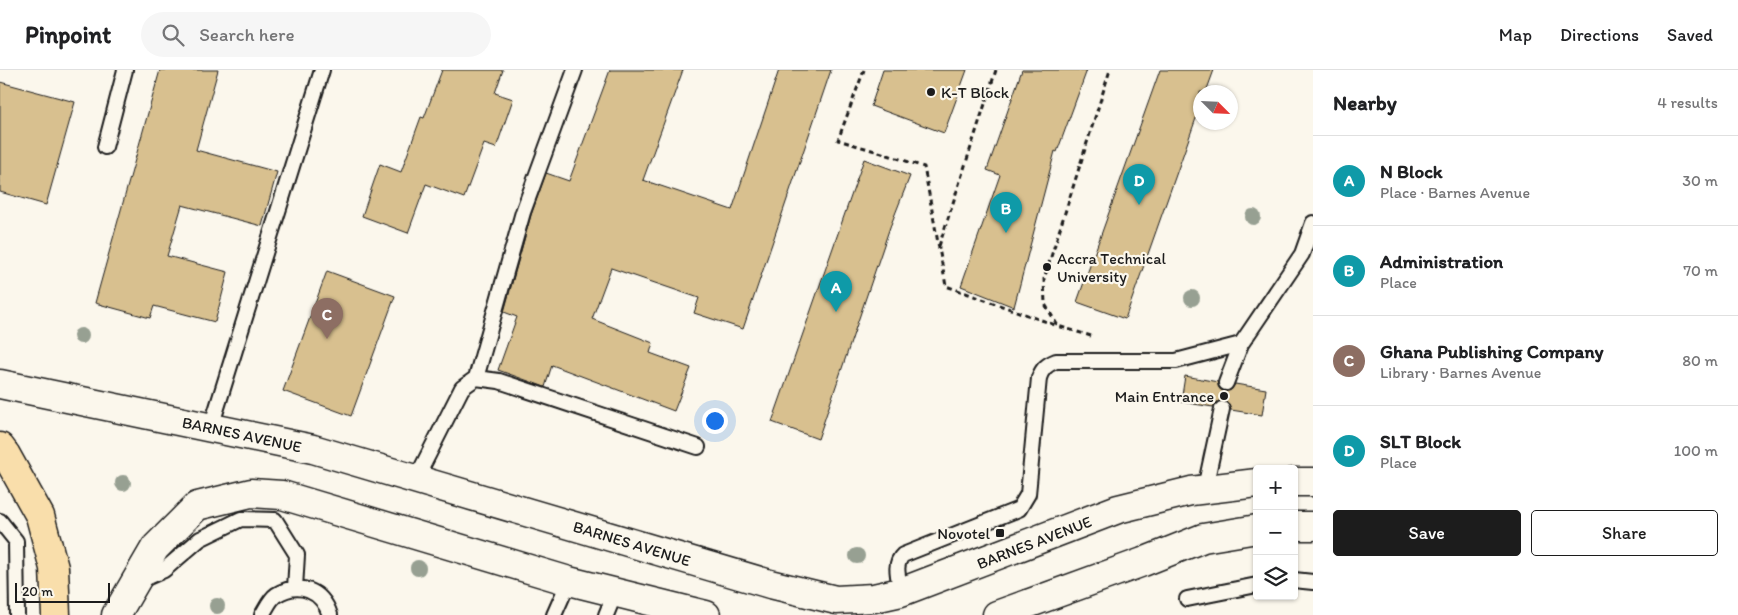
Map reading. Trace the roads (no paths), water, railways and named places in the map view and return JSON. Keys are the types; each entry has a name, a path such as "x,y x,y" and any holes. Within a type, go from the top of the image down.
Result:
{"main road":[{"name":"BARNES AVENUE","path":"0,384 313,448 770,584 836,600 874,598 901,592 1044,539 1118,509 1205,488 1253,483"},
{"path":"0,447 40,516 54,568 56,615"},
{"path":"1298,482 1313,482"},
{"path":"116,615 155,548 197,506 251,493 282,495 569,582 611,604 706,615"},
{"path":"1298,526 1313,526"},
{"path":"997,615 1204,538 1253,530"}],"lane":[{"path":"105,147 125,70"},
{"path":"211,427 322,70"},
{"path":"416,479 462,388 476,378 523,212 575,70"},
{"path":"1226,383 1241,344 1302,254 1313,223"},
{"path":"901,592 897,565 898,559 903,555 1019,509 1025,502 1028,494 1039,378 1047,365 1056,361 1176,361 1241,344"},
{"path":"476,378 499,381 698,447"},
{"path":"1205,488 1222,409"},
{"path":"134,584 164,570 200,539 241,519 275,520 297,555 295,588"},
{"path":"0,521 16,541 17,615"},
{"path":"1298,580 1313,582"},
{"path":"554,615 569,582"},
{"path":"1186,599 1253,586"},
{"path":"262,615 274,596 295,588 307,589 318,596 327,605 330,615"}],"place":[{"name":"K-T Block","path":"931,92"},
{"name":"SLT Block","path":"1139,205"},
{"name":"Administration","path":"1006,233"},
{"name":"Accra Technical University","path":"1047,267"},
{"name":"N Block","path":"836,312"},
{"name":"Ghana Publishing Company","path":"327,339"},
{"name":"Main Entrance","path":"1224,396"},
{"name":"Novotel","path":"1000,533"}]}
